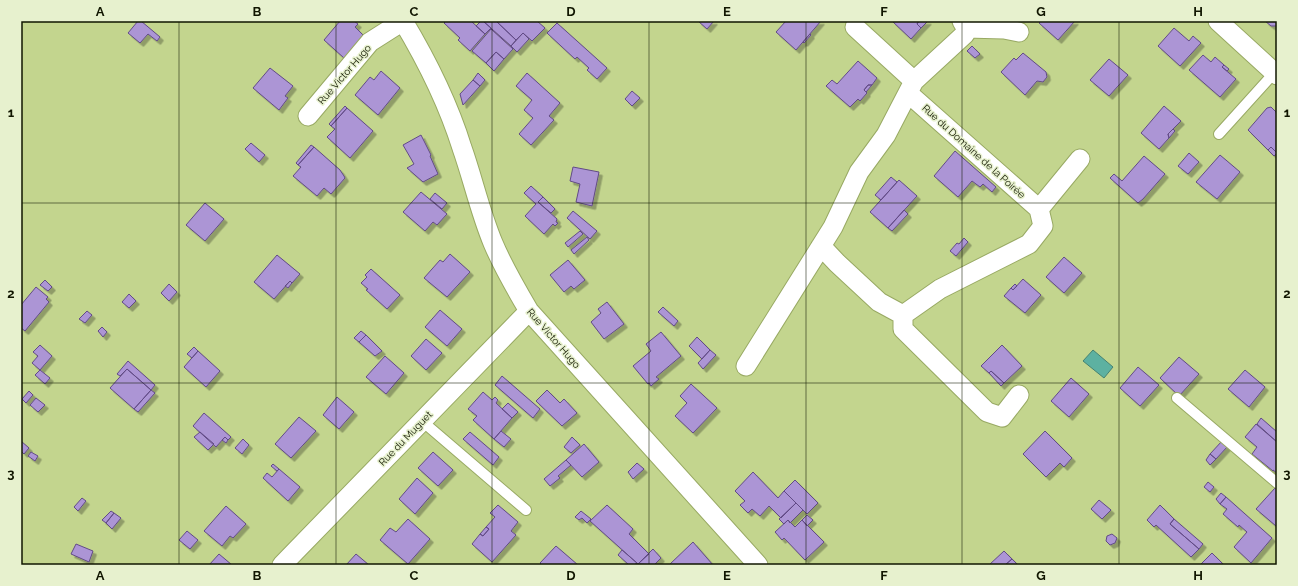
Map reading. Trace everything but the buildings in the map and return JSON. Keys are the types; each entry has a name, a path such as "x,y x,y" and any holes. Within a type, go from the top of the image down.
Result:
{"street":[{"name":"Rue Victor Hugo","path":"308,116 370,42 403,21 422,52 437,83 462,146 493,243 506,272 529,311 758,565"},
{"path":"1218,21 1276,74"},
{"path":"746,366 833,227 859,172 886,135 911,87 965,34 964,25 1019,32"},
{"name":"Rue du Domaine de la Poirée","path":"856,27 911,87 1039,209"},
{"path":"903,316 940,289 1029,244 1043,226 1039,209 1080,159"},
{"path":"821,246 879,302 903,316"},
{"name":"Rue du Muguet","path":"282,565 529,311"},
{"path":"903,316 903,329 987,412 1002,417 1019,395"}],"lane":[{"path":"1219,134 1276,74"},
{"path":"1177,398 1277,483"},
{"path":"422,421 526,510"}],"water":[{"path":"1093,350 1113,367 1104,378 1083,361"}]}
